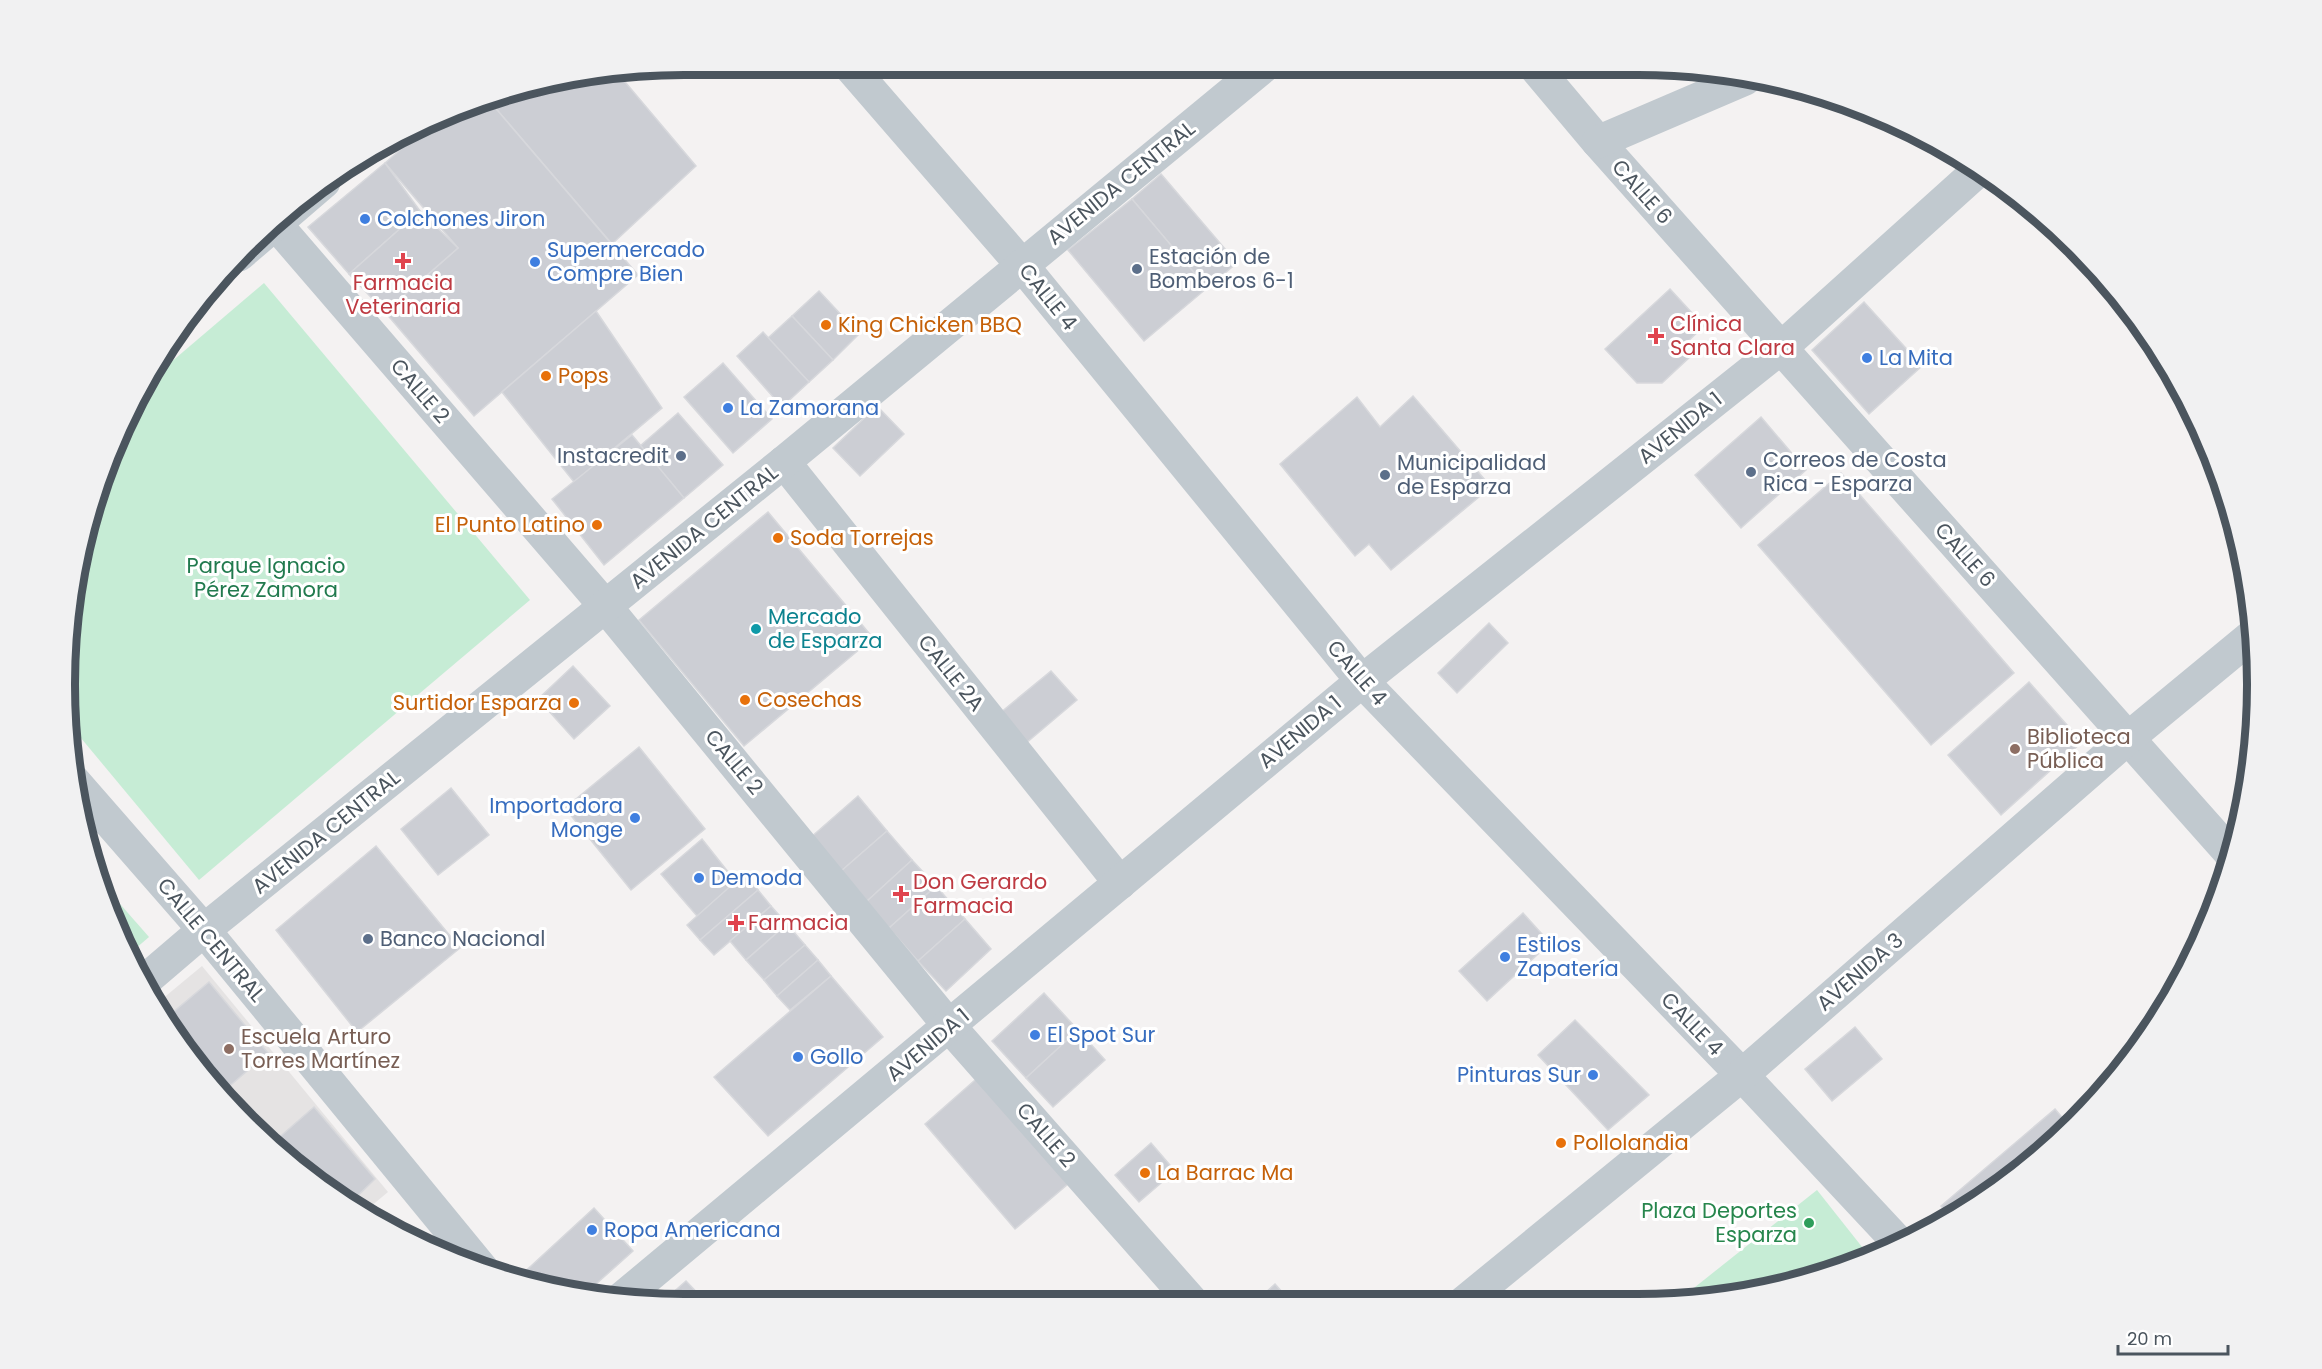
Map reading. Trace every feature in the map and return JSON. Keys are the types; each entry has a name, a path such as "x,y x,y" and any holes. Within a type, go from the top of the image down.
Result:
{"street":[{"name":"CALLE 4","path":"857,75 1021,264 1362,681 1742,1075 1893,1238"},
{"name":"AVENIDA CENTRAL","path":"150,976 204,930 784,462 1021,264 1253,75"},
{"name":"CALLE 6","path":"1542,75 1598,142 2225,847"},
{"path":"1598,142 1735,83"},
{"name":"AVENIDA 1","path":"630,1292 950,1027 1362,681 1781,348 1972,176"},
{"name":"CALLE 2","path":"280,229 606,606 950,1027 1186,1294"},
{"name":"CALLE 2A","path":"784,462 1120,883"},
{"name":"AVENIDA 3","path":"1474,1294 1742,1075 2127,739 2246,641"},
{"name":"CALLE CENTRAL","path":"85,794 204,930 471,1255"}],"shaded area":[{"name":"Escuela Arturo Torres Martínez","path":"202,966 388,1192 371,1206 313,1168 283,1143 226,1086 201,1056 163,998"}],"green space":[{"name":"Parque Ignacio Pérez Zamora","path":"264,283 530,600 199,880 77,733 76,724 76,645 80,605 96,527 121,451 165,368"},
{"path":"113,896 149,937 135,949"},
{"name":"Plaza Deportes Esparza","path":"1817,1190 1865,1250 1795,1273 1717,1289 1689,1292"}],"building":[{"path":"622,78 696,166 612,244 493,106 566,87"},
{"name":"Supermercado Compre Bien","path":"493,106 638,275 474,416 385,312 458,248 385,163 415,138 451,121"},
{"name":"Colchones Jiron","path":"385,163 420,211 349,274 308,227"},
{"path":"1161,174 1237,263 1207,288 1132,199"},
{"name":"Estación de Bomberos 6-1","path":"1132,199 1207,288 1144,341 1068,250"},
{"name":"Farmacia Veterinaria","path":"420,211 458,248 385,312 349,274"},
{"name":"Clínica Santa Clara","path":"1670,289 1704,326 1682,347 1691,356 1662,383 1637,383 1605,349"},
{"name":"King Chicken BBQ","path":"819,291 859,334 833,360 792,316"},
{"name":"La Mita","path":"1864,302 1922,366 1869,414 1812,350"},
{"path":"596,311 662,408 574,482 502,392"},
{"path":"792,316 833,360 809,382 768,338"},
{"path":"763,332 809,382 782,407 737,356"},
{"name":"La Zamorana","path":"723,363 772,419 733,453 684,397"},
{"name":"Municipalidad de Esparza","path":"1413,396 1491,487 1391,570 1369,544 1355,556 1280,464 1357,397 1380,427"},
{"path":"877,406 904,434 860,476 833,448"},
{"name":"Instacredit","path":"678,413 723,465 684,498 640,446"},
{"name":"Correos de Costa Rica - Esparza","path":"1761,417 1806,470 1741,528 1695,475"},
{"path":"632,435 684,498 604,565 552,499"},
{"path":"1841,473 2014,673 1931,745 1758,545"},
{"name":"Mercado de Esparza","path":"768,512 873,638 744,746 639,620"},
{"path":"1489,623 1508,643 1457,693 1438,673"},
{"name":"Surtidor Esparza","path":"573,666 610,706 574,739 538,699"},
{"path":"1051,671 1077,700 1025,744 1000,713"},
{"name":"Biblioteca Pública","path":"2029,682 2082,742 2001,815 1948,755"},
{"name":"Importadora Monge","path":"639,747 705,829 631,890 565,808"},
{"path":"451,788 489,835 438,875 401,829"},
{"path":"858,796 887,831 840,872 810,838"},
{"path":"887,831 912,860 866,902 840,872"},
{"name":"Demoda","path":"702,839 736,882 697,916 661,874"},
{"name":"Banco Nacional","path":"376,846 460,948 357,1032 276,930"},
{"name":"Don Gerardo Farmacia","path":"912,860 936,886 889,928 866,902"},
{"path":"744,874 758,890 700,940 687,925"},
{"path":"936,886 965,919 918,961 889,928"},
{"name":"Farmacia","path":"758,890 771,906 714,955 700,940"},
{"path":"771,906 787,924 746,960 730,941"},
{"name":"Estilos Zapatería","path":"1523,913 1550,943 1487,1001 1459,971"},
{"path":"965,919 991,949 946,991 918,961"},
{"path":"787,924 805,945 764,980 746,960"},
{"path":"805,945 818,960 777,996 764,980"},
{"path":"818,960 831,976 790,1010 777,996"},
{"name":"Gollo","path":"831,976 883,1037 768,1136 714,1077"},
{"path":"209,982 268,1053 228,1088 201,1056 172,1013"},
{"name":"El Spot Sur","path":"1044,993 1078,1030 1026,1078 992,1041"},
{"name":"Pinturas Sur","path":"1575,1020 1649,1095 1608,1130 1538,1055"},
{"path":"1855,1027 1882,1059 1832,1101 1805,1069"},
{"path":"1078,1030 1105,1060 1053,1107 1026,1078"},
{"path":"983,1073 1074,1179 1015,1229 925,1124"},
{"path":"314,1107 375,1179 356,1197 313,1168 278,1138"},
{"path":"2055,1109 2064,1119 2009,1168 1945,1210 1941,1206"},
{"name":"La Barrac Ma","path":"1151,1143 1175,1171 1139,1202 1115,1175"},
{"name":"Ropa Americana","path":"594,1208 633,1251 593,1287 524,1272"},
{"path":"686,1281 698,1294 684,1294 672,1294"},
{"path":"1275,1284 1284,1294 1264,1294"}],"place":[{"name":"Colchones Jiron","path":"365,219"},
{"name":"Farmacia Veterinaria","path":"403,261"},
{"name":"Supermercado Compre Bien","path":"535,262"},
{"name":"Estación de Bomberos 6-1","path":"1137,269"},
{"name":"King Chicken BBQ","path":"826,325"},
{"name":"Clínica Santa Clara","path":"1656,336"},
{"name":"La Mita","path":"1867,358"},
{"name":"Pops","path":"546,376"},
{"name":"La Zamorana","path":"728,408"},
{"name":"Instacredit","path":"681,456"},
{"name":"Correos de Costa Rica - Esparza","path":"1751,472"},
{"name":"Municipalidad de Esparza","path":"1385,475"},
{"name":"El Punto Latino","path":"597,525"},
{"name":"Soda Torrejas","path":"778,538"},
{"name":"Mercado de Esparza","path":"756,629"},
{"name":"Cosechas","path":"745,700"},
{"name":"Surtidor Esparza","path":"574,703"},
{"name":"Biblioteca Pública","path":"2015,749"},
{"name":"Importadora Monge","path":"635,818"},
{"name":"Demoda","path":"699,878"},
{"name":"Don Gerardo Farmacia","path":"901,894"},
{"name":"Farmacia","path":"736,923"},
{"name":"Banco Nacional","path":"368,939"},
{"name":"Estilos Zapatería","path":"1505,957"},
{"name":"El Spot Sur","path":"1035,1035"},
{"name":"Escuela Arturo Torres Martínez","path":"229,1049"},
{"name":"Gollo","path":"798,1057"},
{"name":"Pinturas Sur","path":"1593,1075"},
{"name":"Pollolandia","path":"1561,1143"},
{"name":"La Barrac Ma","path":"1145,1173"},
{"name":"Plaza Deportes Esparza","path":"1809,1223"},
{"name":"Ropa Americana","path":"592,1230"}]}
